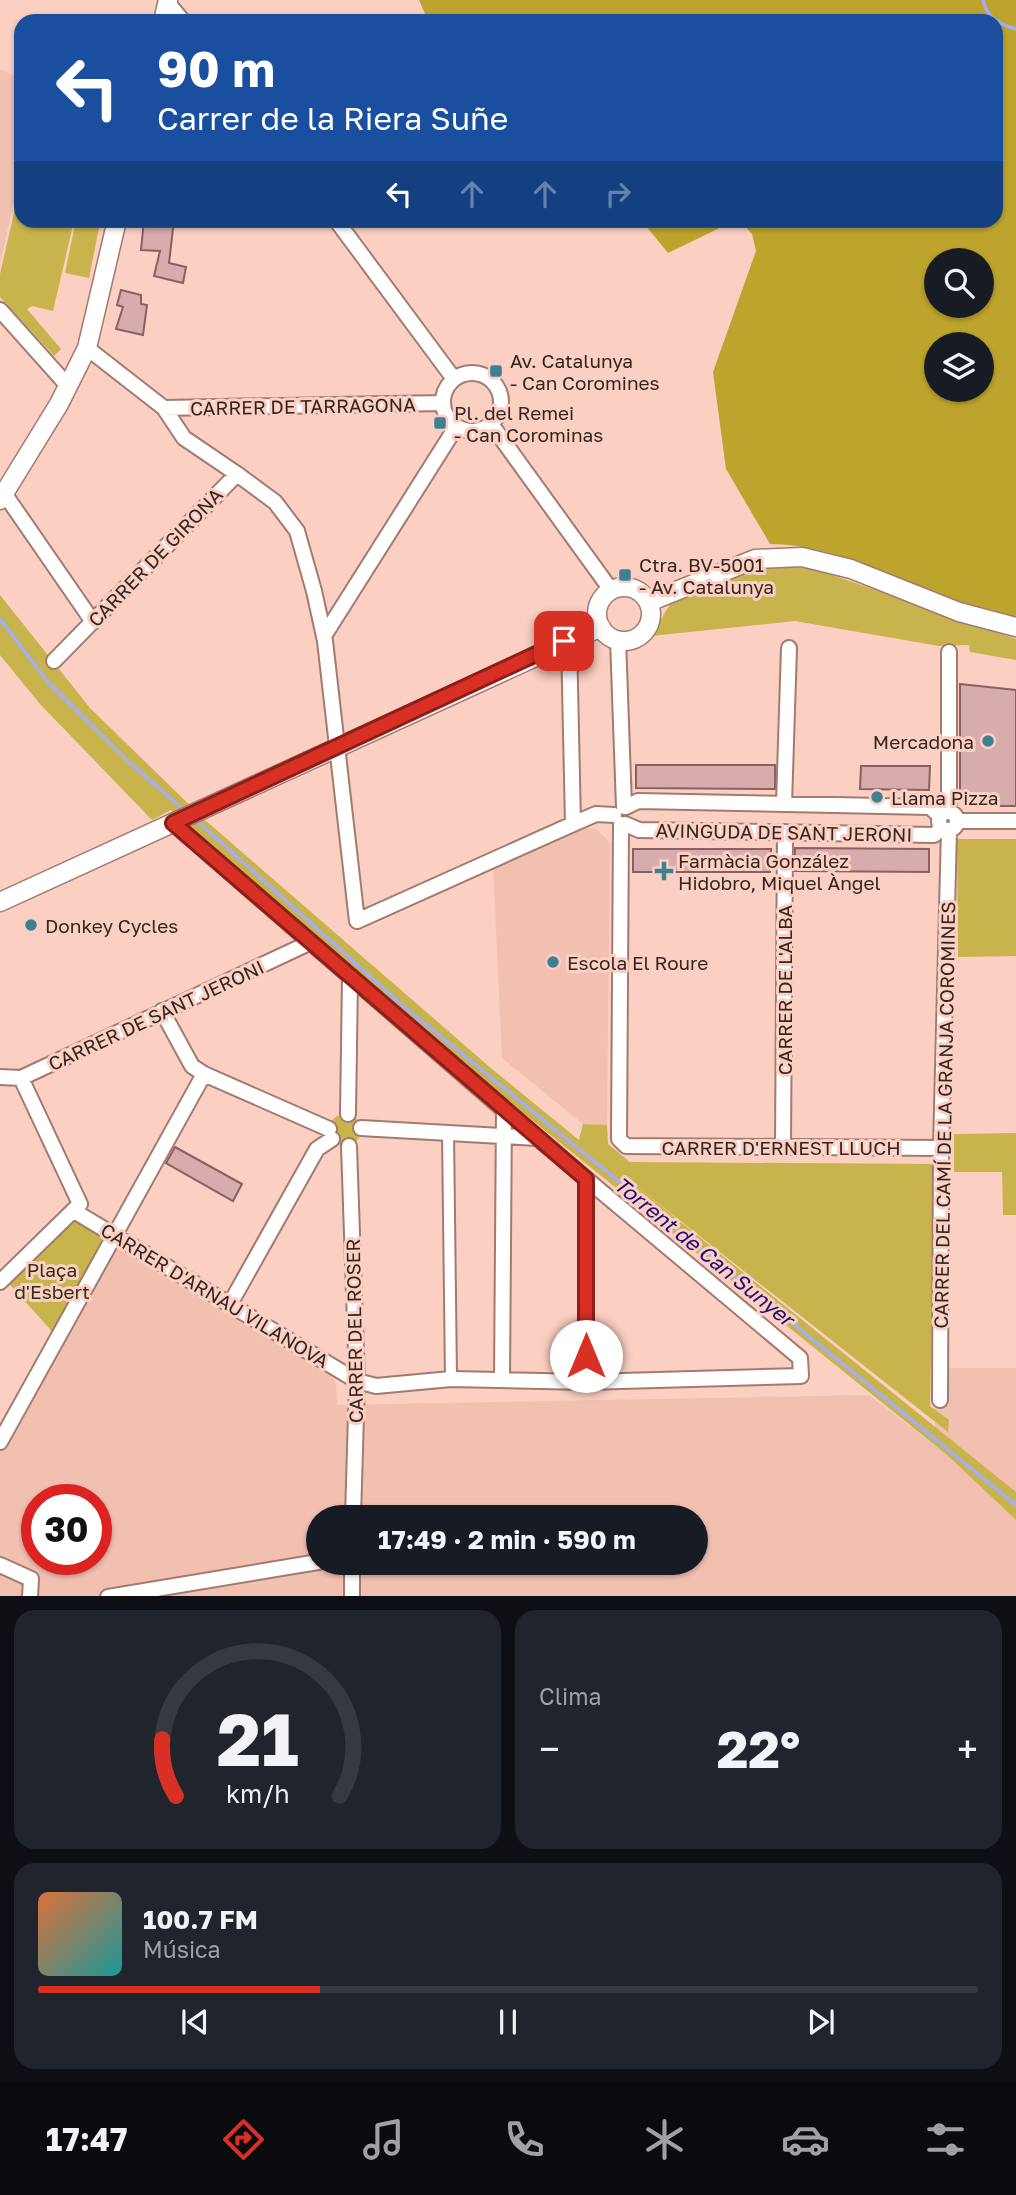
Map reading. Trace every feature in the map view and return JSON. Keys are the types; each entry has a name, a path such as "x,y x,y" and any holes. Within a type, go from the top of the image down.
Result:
{"street":[{"path":"93,622 2,497 68,386 87,348 115,228"},
{"path":"343,228 454,379"},
{"path":"0,310 68,386"},
{"name":"CARRER DE GIRONA","path":"54,662 237,474 184,438 164,408 87,348"},
{"path":"470,373 481,374 495,385 501,402 499,412 491,424 472,431 456,427 449,420 443,403 447,386 454,379 470,373"},
{"name":"CARRER DE TARRAGONA","path":"164,408 443,403"},
{"path":"491,424 611,590"},
{"path":"324,636 456,427"},
{"path":"237,474 275,502 297,531 324,636 357,920 596,814 622,815 618,639"},
{"path":"649,602 755,559 802,557 851,569 959,612 1016,627"},
{"path":"632,588 649,602 651,616 645,631 635,638 618,639 601,627 597,613 600,603 611,590 632,588"},
{"path":"0,902 569,639 601,627"},
{"path":"569,639 573,824"},
{"path":"784,804 789,648"},
{"name":"CARRER DEL CAMÍ DE LA GRANJA COROMINES","path":"940,1400 949,652"},
{"name":"AVINGUDA DE SANT JERONI","path":"947,821 934,835 639,830 622,815 638,801 930,807 947,821 1016,821"},
{"name":"CARRER D'ERNEST LLUCH","path":"622,815 619,1139 622,1143 626,1146 941,1148"},
{"path":"176,821 309,943 800,1358 801,1377 586,1382 451,1379 376,1386 356,1381"},
{"name":"CARRER DE L'ALBA","path":"783,1148 785,832"},
{"name":"CARRER DE SANT JERONI","path":"0,1077 21,1078 309,943"},
{"path":"348,1115 350,978"},
{"path":"162,1011 192,1066 204,1074 330,1134 338,1145 349,1146 358,1139 360,1128 356,1118 348,1115 336,1117 330,1134 317,1149 230,1304"},
{"path":"0,1442 204,1074"},
{"path":"0,1282 77,1208 21,1078"},
{"path":"502,1380 504,1110"},
{"path":"360,1128 537,1138"},
{"path":"448,1132 451,1379"},
{"name":"CARRER DEL ROSER","path":"349,1146 356,1381 353,1505"},
{"path":"586,1179 586,1382"},
{"name":"CARRER D'ARNAU VILANOVA","path":"77,1208 356,1381"},
{"path":"114,1596 306,1564"},
{"path":"0,1565 31,1579 30,1596"},
{"path":"352,1575 352,1596"}],"shaded area":[{"path":"419,0 1016,0 1016,618 966,605 843,557 819,550 770,544 726,469 713,372 756,251 752,234 746,228 1003,228 1003,14 425,14"},
{"path":"0,69 14,76 14,201 0,264"},
{"path":"648,228 720,228 668,253"},
{"name":"Escola El Roure","path":"595,828 610,842 607,1125 583,1124 502,1058 493,866 577,829"},
{"path":"117,1245 328,1369 336,1384 337,1405 869,1395 947,1455 1016,1520 1016,1596 0,1596 0,1446 5,1449"},
{"path":"935,1368 1016,1368 1016,1492 935,1429"}],"green space":[{"path":"14,213 14,228 72,228 53,311 32,306 27,309 61,349 54,356 0,297 0,274"},
{"path":"74,228 99,228 89,278 65,273"},
{"path":"774,562 815,569 1016,639 1016,660 970,652 969,645 939,646 795,621 651,636 672,601"},
{"path":"0,595 90,708 205,820 492,1069 579,1140 583,1124 607,1125 608,1144 630,1162 935,1164 930,1406 949,1420 948,1432 631,1182 1016,1492 1016,1520 947,1455 491,1087 171,810 152,820 40,704 0,655"},
{"path":"957,839 1016,839 1016,956 958,957"},
{"path":"345,1114 356,1119 361,1130 356,1141 345,1146 334,1141 329,1130 334,1119"},
{"path":"1016,1133 1016,1215 1003,1215 1002,1172 954,1172 954,1134"},
{"name":"Plaça d'Esbert","path":"69,1215 111,1231 58,1338 4,1278"}],"building":[{"path":"143,228 173,228 169,263 186,267 183,283 154,276 160,251 141,250"},
{"path":"121,290 141,295 141,304 147,305 143,335 116,329 123,307 117,305"},
{"name":"Mercadona","path":"960,684 1016,690 1016,806 978,806 960,793"},
{"path":"636,765 775,765 775,789 636,788"},
{"path":"861,766 930,766 929,790 860,789"},
{"path":"795,848 929,849 929,872 794,871"},
{"path":"633,849 771,849 770,872 633,872"},
{"path":"175,1147 242,1184 233,1201 166,1163"}],"waterway":[{"path":"983,0 990,14"},
{"path":"1003,24 1016,29"},
{"name":"Torrent de Can Sunyer","path":"0,619 48,682 128,761 185,811"},
{"name":"Torrent de Can Sunyer","path":"196,820 402,1005 1016,1505"}],"place":[{"name":"Av. Catalunya - Can Coromines","path":"496,371"},
{"name":"Pl. del Remei - Can Corominas","path":"440,423"},
{"name":"Ctra. BV-5001 - Av. Catalunya","path":"625,575"},
{"name":"Mercadona","path":"988,741"},
{"name":"Llama Pizza","path":"877,797"},
{"name":"Farmàcia González Hidobro, Miquel Àngel","path":"664,871"},
{"name":"Donkey Cycles","path":"31,925"},
{"name":"Escola El Roure","path":"553,962"}],"route":[{"path":"564,641 173,823 586,1179 586,1356"}]}
